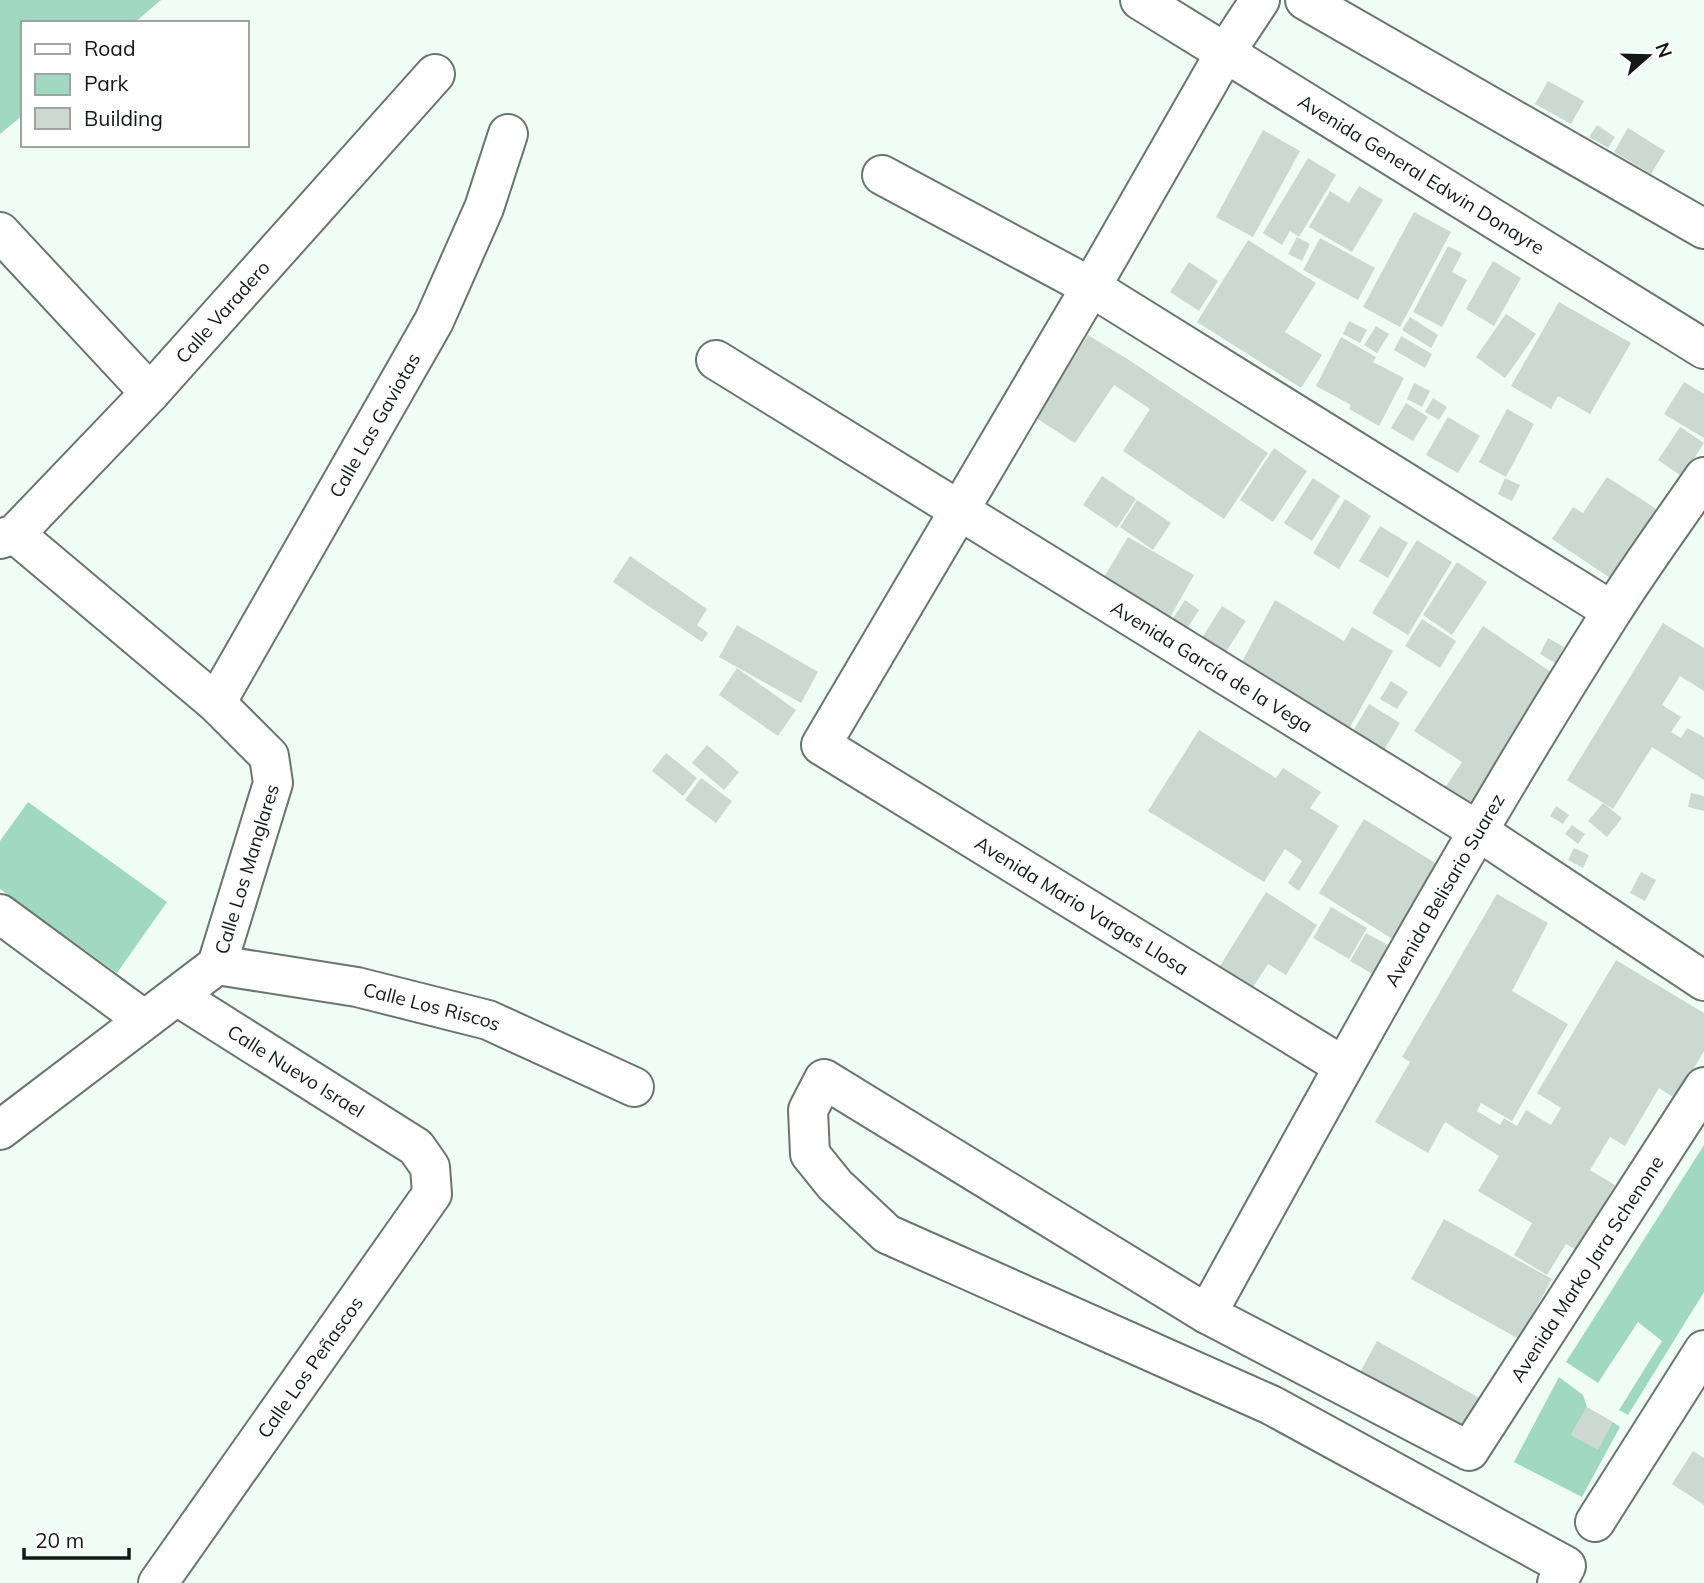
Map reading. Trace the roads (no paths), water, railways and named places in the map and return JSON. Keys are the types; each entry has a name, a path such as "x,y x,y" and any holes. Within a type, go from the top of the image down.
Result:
{"street":[{"name":"Avenida General Edwin Donayre","path":"1140,0 1704,349"},
{"path":"960,509 1225,53 1260,0"},
{"path":"1305,0 1704,229"},
{"name":"Calle Varadero","path":"7,536 150,393 435,74"},
{"name":"Calle Las Gaviotas","path":"216,703 434,321 484,208 508,134"},
{"path":"882,175 1091,286 1612,611"},
{"path":"0,232 150,393"},
{"name":"Avenida García de la Vega","path":"716,360 1478,831 1704,981"},
{"name":"Avenida Belisario Suarez","path":"1207,1314 1343,1066 1478,831 1612,611 1704,477"},
{"name":"Avenida Mario Vargas Llosa","path":"960,509 821,745 1343,1066"},
{"name":"Calle Los Manglares","path":"0,1129 217,965 273,783 268,756 216,703 7,536"},
{"path":"0,914 143,1019"},
{"name":"Calle Los Riscos","path":"217,965 357,987 488,1020 634,1087"},
{"name":"Calle Nuevo Israel","path":"177,996 416,1147"},
{"path":"1207,1314 824,1079 808,1110 810,1154 835,1185 887,1234 1271,1405 1561,1574"},
{"name":"Avenida Marko Jara Schenone","path":"1207,1314 1469,1451 1704,1087"},
{"name":"Calle Los Peñascos","path":"158,1583 432,1194 430,1167 416,1147"},
{"path":"1595,1521 1704,1350"}]}
